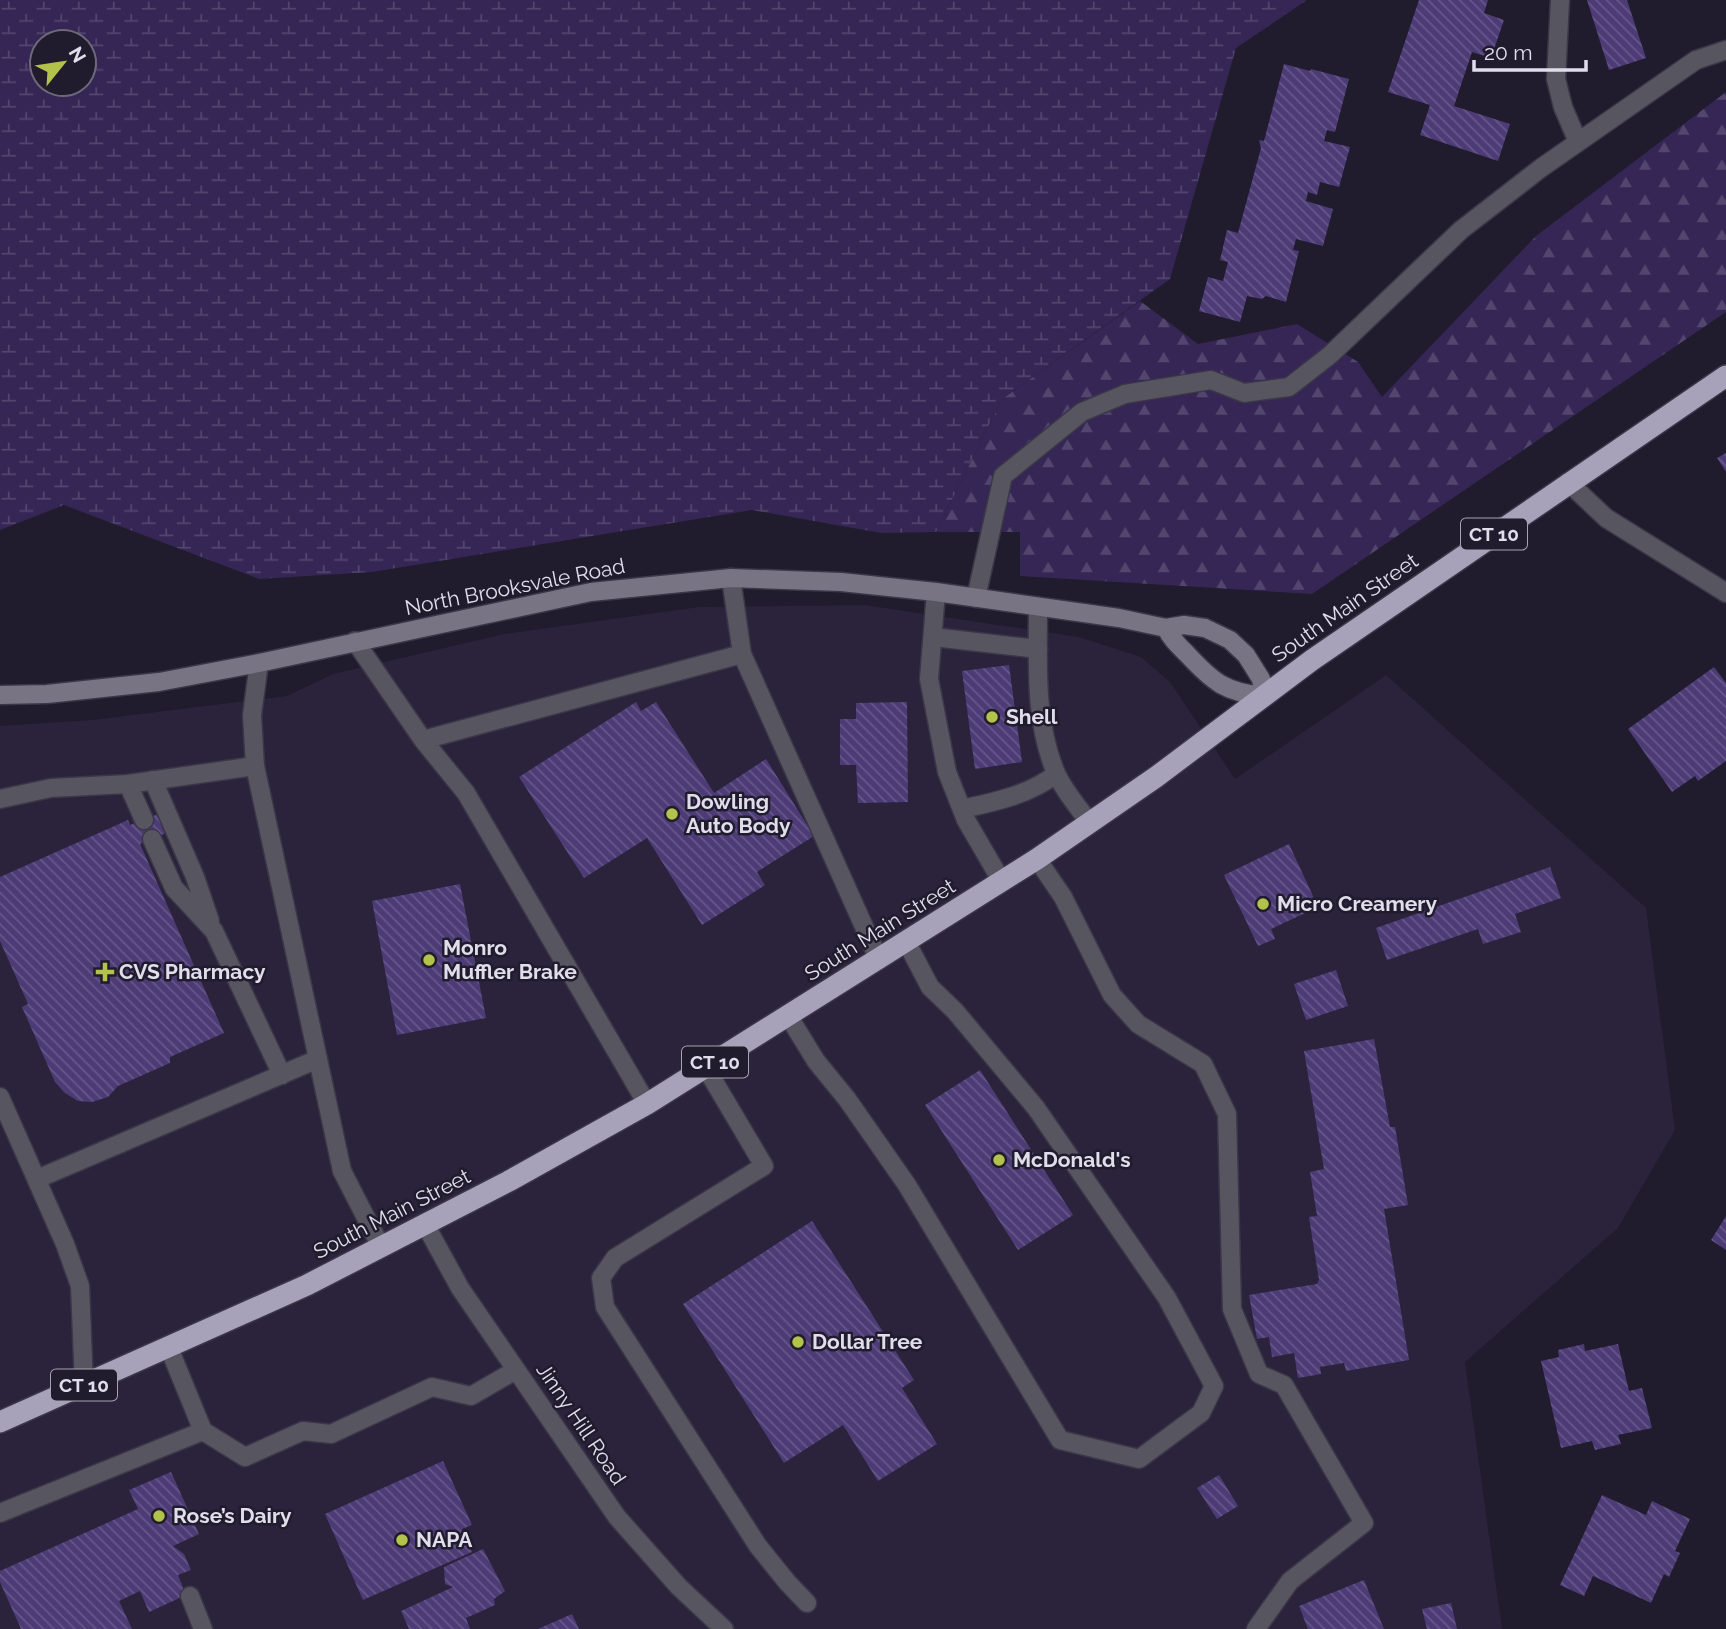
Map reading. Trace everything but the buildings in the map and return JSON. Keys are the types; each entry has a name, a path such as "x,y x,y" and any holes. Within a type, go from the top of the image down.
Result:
{"highway":[{"name":"South Main Street","path":"0,1422 307,1285 509,1181 647,1104 1037,859 1156,777 1312,660 1726,376"}],"main road":[{"name":"North Brooksvale Road","path":"0,695 47,694 159,682 591,592 731,578 841,582 936,592 1119,618 1166,628 1184,625 1205,628 1230,640 1246,654 1261,679 1264,696"},
{"path":"1166,628 1170,637 1212,680 1228,690 1264,696"}],"street":[{"path":"1560,0 1556,79 1563,107 1578,142"},
{"path":"976,598 1003,476 1082,412 1125,394 1212,380 1244,393 1289,387 1330,355 1461,230 1541,168 1696,60 1726,50"},
{"path":"1568,482 1606,518 1726,593"},
{"path":"731,578 742,654 878,961"},
{"path":"936,592 929,679 947,772 961,809 1002,882"},
{"path":"1038,607 1038,690 1046,737 1056,774 1090,823"},
{"path":"933,637 1038,649"},
{"path":"355,641 423,740 466,793 647,1104"},
{"path":"423,740 742,654"},
{"path":"259,663 252,715 255,766 342,1171 381,1247"},
{"path":"0,799 51,788 128,784 255,766"},
{"path":"961,809 1020,794 1046,782 1056,774"},
{"path":"153,780 214,931 282,1075"},
{"path":"128,784 144,820"},
{"path":"152,839 174,888 214,931"},
{"path":"1037,859 1063,897 1112,995 1138,1024 1203,1065 1227,1114 1232,1309 1259,1374 1284,1385 1363,1523 1290,1581 1256,1629"},
{"path":"789,1017 816,1061 847,1099 907,1185 1060,1440 1139,1459 1201,1413 1214,1386 1167,1298 1059,1141 1036,1108 955,1012 930,987 907,943"},
{"path":"37,1179 318,1059"},
{"path":"706,1068 764,1166 615,1258 601,1278 605,1307 758,1546 787,1583 807,1603"},
{"path":"0,1097 65,1244 80,1286 84,1385"},
{"name":"Jinny Hill Road","path":"425,1224 460,1288 617,1517 679,1587 724,1629"},
{"path":"169,1348 203,1431 245,1457 303,1430 331,1434 432,1387 471,1396 516,1370"},
{"path":"0,1513 203,1431"},
{"path":"190,1596 203,1629"}],"shaded area":[{"path":"865,605 1079,637 1141,657 1170,682 1235,779 1386,675 1646,908 1675,1130 1618,1228 1465,1362 1502,1629 0,1629 0,726 92,720 287,696 333,674 504,634 699,607"}],"green space":[{"path":"0,0 1307,0 1236,48 1170,279 1002,399 936,532 881,533 752,510 372,572 259,579 64,505 0,530"},
{"path":"1726,92 1726,312 1312,594 1020,576 1020,532 936,532 1002,399 1140,301 1198,344 1297,324 1358,362 1382,397 1536,236"}],"place":[{"name":"Shell","path":"992,717"},
{"name":"Dowling Auto Body","path":"672,814"},
{"name":"Micro Creamery","path":"1263,904"},
{"name":"Monro Muffler Brake","path":"429,960"},
{"name":"CVS Pharmacy","path":"105,972"},
{"name":"McDonald's","path":"999,1160"},
{"name":"Dollar Tree","path":"798,1342"},
{"name":"Rose’s Dairy","path":"159,1516"},
{"name":"NAPA","path":"402,1540"}]}
